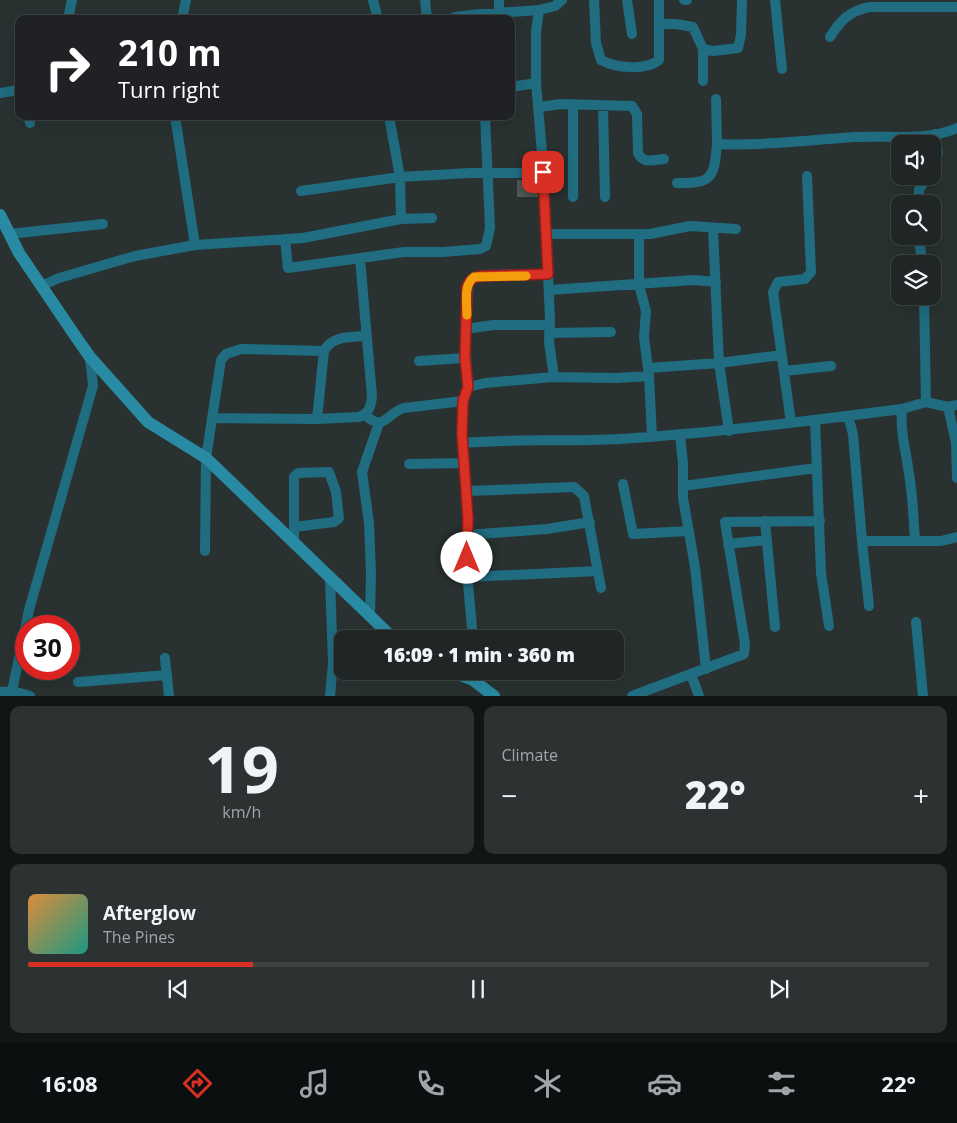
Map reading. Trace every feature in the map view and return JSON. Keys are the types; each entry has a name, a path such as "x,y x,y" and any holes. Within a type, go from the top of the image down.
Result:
{"street":[{"path":"69,15 72,0"},
{"path":"183,15 186,0"},
{"path":"373,0 377,15"},
{"path":"425,0 427,15"},
{"path":"499,0 499,12"},
{"path":"486,15 499,12 539,10 555,6 562,0"},
{"path":"594,0 599,56 601,60 608,64 645,68 659,60 659,0"},
{"path":"627,0 632,34"},
{"path":"703,49 713,51 738,48 741,35 742,0"},
{"path":"776,0 782,69"},
{"path":"830,37 840,21 858,10 870,7 957,7"},
{"path":"539,10 536,32 536,83 543,172 554,377"},
{"path":"660,24 693,27 703,49 703,82"},
{"path":"515,86 536,83"},
{"path":"0,93 15,91"},
{"path":"677,183 698,183 708,180 712,176 717,144 716,99"},
{"path":"539,107 573,105 632,106 636,108 638,154 640,158 644,160 664,159"},
{"path":"573,105 573,197"},
{"path":"603,106 606,197"},
{"path":"176,120 196,245"},
{"path":"390,120 400,177 401,220"},
{"path":"285,239 288,268 404,252 443,252 480,249 486,246 490,228 485,120"},
{"path":"717,144 754,146 854,137 924,136 957,128"},
{"path":"301,191 400,177 470,173 543,172"},
{"path":"791,423 773,292 775,284 778,282 805,279 811,272 807,176"},
{"path":"0,215 19,254 90,357 148,422 206,458 330,579 385,630"},
{"path":"41,286 59,278 135,256 196,245 303,238 401,220 432,218"},
{"path":"9,234 103,224"},
{"path":"546,234 639,234 690,226 736,229"},
{"path":"713,229 719,363 730,431"},
{"path":"639,234 639,284 646,311 644,337 652,437"},
{"path":"212,418 317,419 365,415 371,405 372,396 360,259"},
{"path":"472,630 468,577 467,491 463,443 463,401 468,387 465,358 467,287 474,277 548,274"},
{"path":"549,290 694,280 716,282"},
{"path":"924,305 926,402"},
{"path":"466,329 493,325 611,332"},
{"path":"317,419 324,351 331,341 366,336"},
{"path":"205,551 206,458 221,360 226,354 241,349 324,351"},
{"path":"468,387 485,383 554,377 616,378 648,372 782,355"},
{"path":"12,693 29,610 93,386 90,357"},
{"path":"419,361 465,358"},
{"path":"784,371 831,366"},
{"path":"365,415 373,422 379,423 389,419 397,410 404,408 463,401"},
{"path":"463,443 522,439 652,437 730,431 848,416 902,408 926,402 953,406 957,478"},
{"path":"902,408 901,425 912,495 915,539"},
{"path":"848,416 852,434 858,517 869,606"},
{"path":"814,420 821,573 829,626"},
{"path":"370,614 369,523 362,472 379,423"},
{"path":"680,435 683,486 688,531 695,567 706,669"},
{"path":"410,464 465,463"},
{"path":"683,486 816,468"},
{"path":"294,527 334,522 339,518 336,492 329,472 298,473 294,477 294,527 294,544"},
{"path":"623,484 633,534 688,531"},
{"path":"467,491 574,487 584,496 601,588"},
{"path":"632,696 652,692 691,674 740,656 746,649 725,522 820,520"},
{"path":"765,521 775,627"},
{"path":"467,534 532,531 590,522"},
{"path":"862,541 915,539 941,541 957,537"},
{"path":"728,544 766,540"},
{"path":"468,577 598,571"},
{"path":"330,579 333,663 330,696"},
{"path":"916,622 923,696"},
{"path":"164,658 169,696"},
{"path":"691,674 699,696"},
{"path":"78,682 167,675"},
{"path":"477,680 494,696"},
{"path":"0,692 30,696"}],"building":[{"path":"517,180 537,180 538,197 517,197"}],"slow traffic":[{"path":"467,315 467,287 474,277 526,276"}],"route":[{"path":"467,558 468,518 462,434 463,401 468,387 465,358 467,287 474,277 548,274 543,172"}]}
